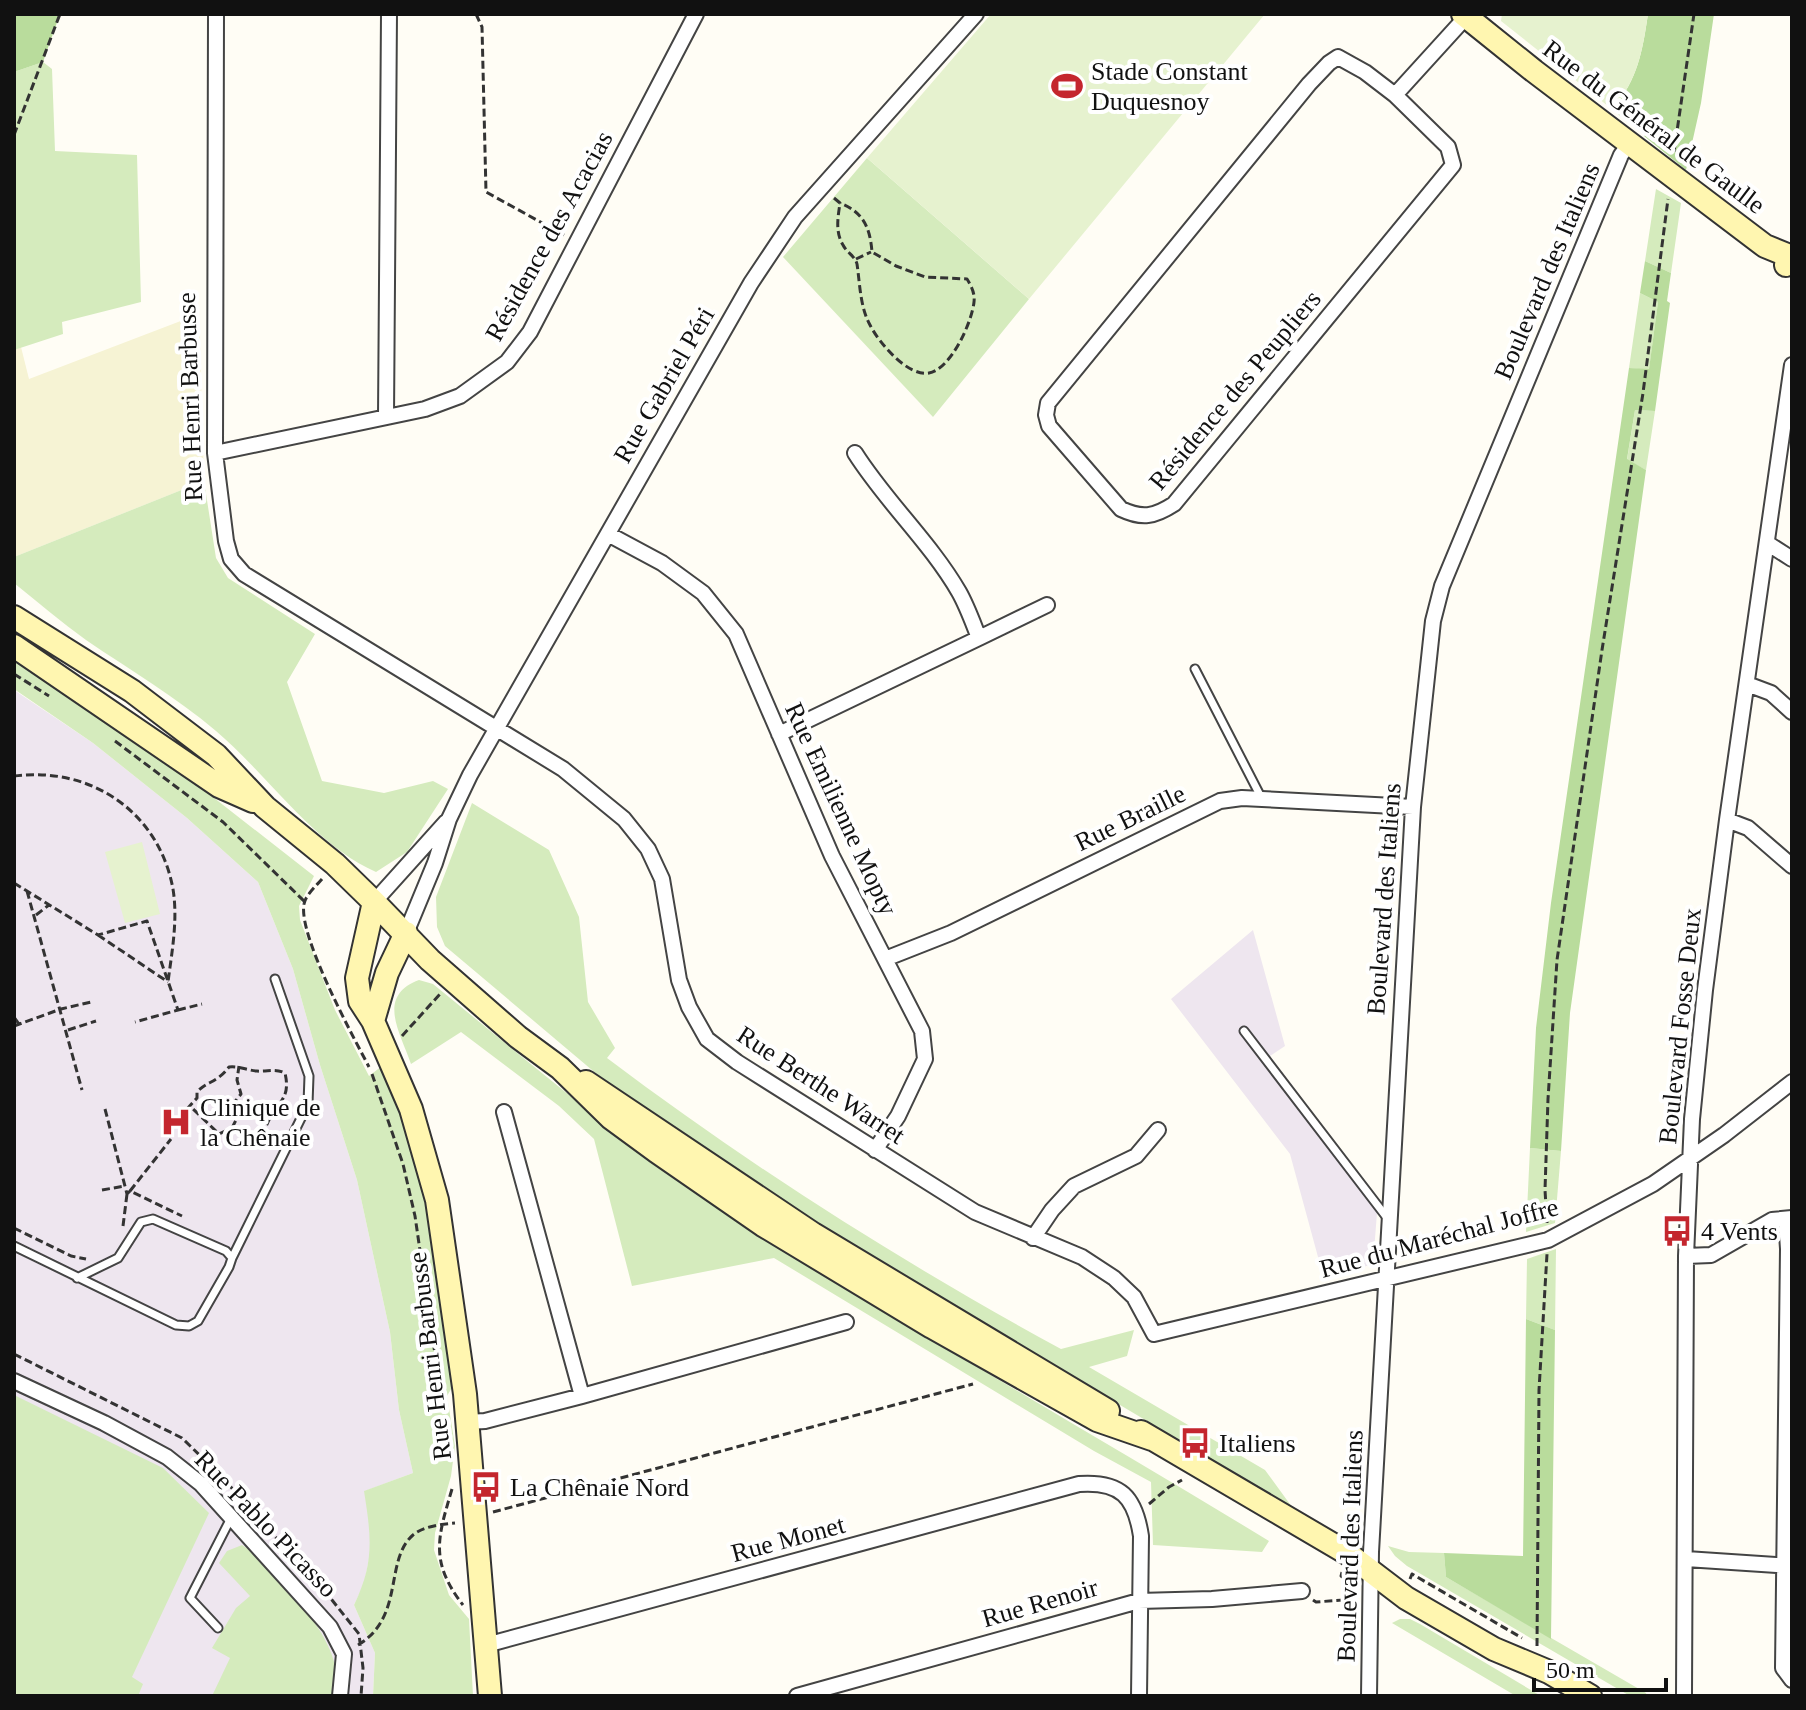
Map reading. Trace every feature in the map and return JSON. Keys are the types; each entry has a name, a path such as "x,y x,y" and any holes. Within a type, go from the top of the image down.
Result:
{"main road":[{"name":"Rue du Général de Gaulle","path":"1464,15 1786,264"},
{"path":"14,617 132,691 216,755 265,807 335,864 430,960 518,1037 560,1068 599,1088 813,1234 1347,1553 1406,1598 1494,1649 1549,1672 1590,1696"},
{"path":"14,646 219,786 265,807"},
{"name":"Rue Henri Barbusse","path":"374,902 360,955 357,978 360,1001 373,1021 411,1109 437,1200 468,1422 490,1696"},
{"path":"373,1021 387,973 406,933"}],"street":[{"name":"Rue Henri Barbusse","path":"216,14 215,453 231,559 244,574 495,729"},
{"path":"386,417 389,14"},
{"name":"Résidence des Acacias","path":"215,453 425,409 460,396 507,362 530,332 696,14"},
{"name":"Rue Gabriel Péri","path":"406,933 435,863 449,819 495,729 751,283 795,217 976,14"},
{"path":"1395,95 1464,15"},
{"name":"Résidence des Peupliers","path":"1338,57 1365,72 1395,95 1448,147 1453,165 1174,504 1147,517 1121,509 1049,426 1046,415 1054,392 1329,63 1338,57"},
{"name":"Boulevard des Italiens","path":"1369,1696 1370,1571 1413,807 1433,621 1442,586 1621,155 1629,144"},
{"name":"Boulevard Fosse Deux","path":"1684,1696 1686,1256 1691,1159 1705,990 1727,820 1790,399 1792,365"},
{"path":"855,453 869,475 934,555 959,593 979,638"},
{"name":"Rue Emilienne Mopty","path":"608,534 662,563 703,593 736,634 832,856 922,1031 925,1059 903,1106 875,1150"},
{"path":"1767,543 1792,559"},
{"path":"779,734 1047,605"},
{"path":"1747,684 1771,693 1792,712"},
{"name":"Rue Berthe Warret","path":"495,729 574,778 624,819 648,849 662,879 679,980 689,1007 707,1039 975,1212 1082,1257 1114,1278 1134,1297 1154,1334"},
{"name":"Rue Braille","path":"885,959 951,933 1220,801 1242,798 1413,807"},
{"name":"Rue Gabriel Péri","path":"374,902 449,819"},
{"path":"1727,820 1748,828 1792,866"},
{"name":"Rue du Maréchal Joffre","path":"1154,1334 1548,1240 1653,1184 1792,1082"},
{"path":"504,1112 582,1396"},
{"path":"1033,1238 1052,1210 1074,1186 1136,1156 1158,1130"},
{"path":"1686,1256 1711,1255 1772,1220 1789,1219 1789,1452 1783,1668 1792,1680"},
{"path":"468,1422 485,1421 582,1396 846,1322"},
{"name":"Rue Pablo Picasso","path":"14,1381 104,1423 167,1457 201,1484 322,1618 344,1654"},
{"name":"Rue Monet","path":"486,1645 501,1644 1064,1488 1102,1482 1125,1495 1137,1514"},
{"path":"1137,1514 1141,1536 1139,1696"},
{"path":"1686,1559 1787,1566"},
{"name":"Rue Renoir","path":"797,1696 1139,1601 1212,1599 1302,1591"},
{"path":"340,1696 344,1654"}],"lane":[{"path":"1195,669 1262,799"},
{"path":"14,1246 165,1321 189,1326 198,1321 229,1267 308,1104 309,1076 275,979"},
{"path":"1244,1031 1389,1221"},
{"path":"77,1278 118,1258 141,1222 153,1219 226,1251 232,1258"},
{"path":"218,1628 190,1598 231,1518"}],"path":[{"path":"14,135 60,14"},
{"path":"476,14 482,27 486,192 577,242"},
{"path":"1673,159 1694,14"},
{"path":"822,188 861,215 871,233 872,252"},
{"path":"1547,1226 1548,1099 1557,960 1643,393 1669,191"},
{"path":"840,203 837,223 842,243 856,259 860,294 870,325 899,361 916,373 932,373 946,362 959,345 975,300 972,287 967,279 925,277 872,252"},
{"path":"856,259 872,252"},
{"path":"14,674 60,703"},
{"path":"109,737 223,822 304,901"},
{"path":"14,776 56,776 103,791 130,807 152,833 167,862 174,892 175,925 168,982"},
{"path":"335,864 304,901 303,920 337,1006 371,1070 403,1164 421,1248 437,1368 445,1382"},
{"path":"14,883 168,982"},
{"path":"27,891 68,1030 82,1090"},
{"path":"34,916 49,905"},
{"path":"98,935 147,921 178,1010"},
{"path":"371,1070 453,980"},
{"path":"14,1026 91,1002"},
{"path":"135,1022 202,1004"},
{"path":"14,1017 19,1024"},
{"path":"68,1030 96,1021"},
{"path":"232,1128 249,1139 260,1138 271,1116 282,1105 287,1082 285,1073 280,1070 254,1071 239,1066 229,1067 220,1079 203,1085 188,1107 219,1134 232,1128 237,1118 233,1104 241,1094 237,1080 239,1066"},
{"path":"105,1109 128,1192 163,1207"},
{"path":"122,1236 128,1192 171,1139"},
{"path":"102,1190 125,1186"},
{"path":"14,1228 71,1256 91,1259"},
{"path":"1537,1646 1539,1390 1547,1253"},
{"path":"344,1654 373,1636 383,1620 406,1544 421,1530 476,1519 497,1510 973,1384"},
{"path":"1137,1514 1169,1487 1205,1469"},
{"path":"454,1480 440,1525 439,1549 449,1585 471,1616"},
{"path":"1412,1574 1523,1638"},
{"path":"1302,1591 1316,1602 1360,1599"},
{"path":"361,1643 361,1696"}],"shaded area":[{"path":"199,314 204,481 14,557 14,350 21,347 29,379"},
{"name":"Clinique de la Chênaie","path":"14,690 93,743 187,818 258,882 293,969 357,1180 390,1332 399,1410 413,1473 365,1491 372,1544 364,1584 354,1605 375,1653 373,1696 14,1696"},
{"path":"1253,930 1285,1046 1270,1056 1378,1200 1373,1264 1324,1279 1290,1154 1171,999"}],"green space":[{"path":"14,14 60,14 43,62 14,72"},
{"name":"Stade Constant Duquesnoy","path":"991,14 1265,14 1029,299 867,158"},
{"path":"1502,14 1648,14 1638,65 1613,110 1501,21"},
{"path":"1648,14 1714,14 1701,103 1686,170 1644,136 1656,119 1641,108 1629,123 1613,110 1638,65"},
{"path":"43,62 52,69 55,151 137,155 141,302 62,322 63,334 14,350 14,72"},
{"path":"867,158 1029,299 933,417 783,257"},
{"path":"1656,189 1681,203 1671,273 1645,261"},
{"path":"1645,261 1671,273 1667,301 1670,303 1655,411 1635,410 1627,459 1646,470 1570,1013 1561,1151 1530,1148 1536,1028 1551,903 1629,368 1649,369 1658,302 1640,293"},
{"path":"1640,293 1658,302 1649,370 1629,368"},
{"path":"1635,410 1655,411 1646,470 1627,460"},
{"path":"204,481 216,558 228,578 315,634 287,682 322,781 384,793 433,781 448,789 407,852 376,872 332,845 235,748 201,719 86,640 14,583 14,557"},
{"path":"14,657 158,754 314,876 299,906 300,920 335,1010 369,1076 382,1066 400,1104 431,1209 454,1384 447,1396 455,1446 434,1550 449,1595 469,1619 473,1696 373,1696 375,1653 354,1605 361,1590 370,1549 364,1491 413,1473 399,1410 390,1332 357,1180 293,969 258,882 187,818 93,743 14,689"},
{"path":"472,803 549,850 579,917 588,1002 615,1048 607,1058 716,1137 828,1212 1061,1349 1134,1330 1127,1356 1089,1367 1265,1470 1292,1507 874,1259 717,1158 605,1081 445,946 437,927 436,897"},
{"path":"142,842 160,914 125,923 105,852"},
{"path":"419,980 433,984 603,1121 735,1215 962,1358 1269,1541 1262,1552 1153,1545 1151,1482 1094,1451 774,1258 632,1286 594,1139 559,1106 461,1032 411,1064 397,1028 395,1005 398,995"},
{"path":"1530,1148 1561,1151 1555,1223 1526,1232"},
{"path":"1556,1249 1555,1330 1526,1319 1527,1259"},
{"path":"1526,1319 1555,1330 1551,1639 1446,1577 1444,1553 1523,1556"},
{"path":"14,1395 163,1468 209,1513 132,1677 143,1684 138,1696 14,1696"},
{"path":"242,1545 257,1555 299,1602 324,1638 333,1657 337,1677 335,1696 212,1696 230,1658 212,1648 236,1608 250,1596 219,1563 227,1551"},
{"path":"1388,1546 1409,1552 1444,1553 1446,1577 1647,1696 1630,1696 1407,1566"},
{"path":"1410,1619 1420,1624 1541,1696 1516,1696 1392,1623"}],"place":[{"name":"Stade Constant Duquesnoy","path":"1067,86"},
{"name":"Clinique de la Chênaie","path":"176,1122"},
{"name":"4 Vents","path":"1677,1231"},
{"name":"Italiens","path":"1195,1443"},
{"name":"La Chênaie Nord","path":"486,1487"}]}
